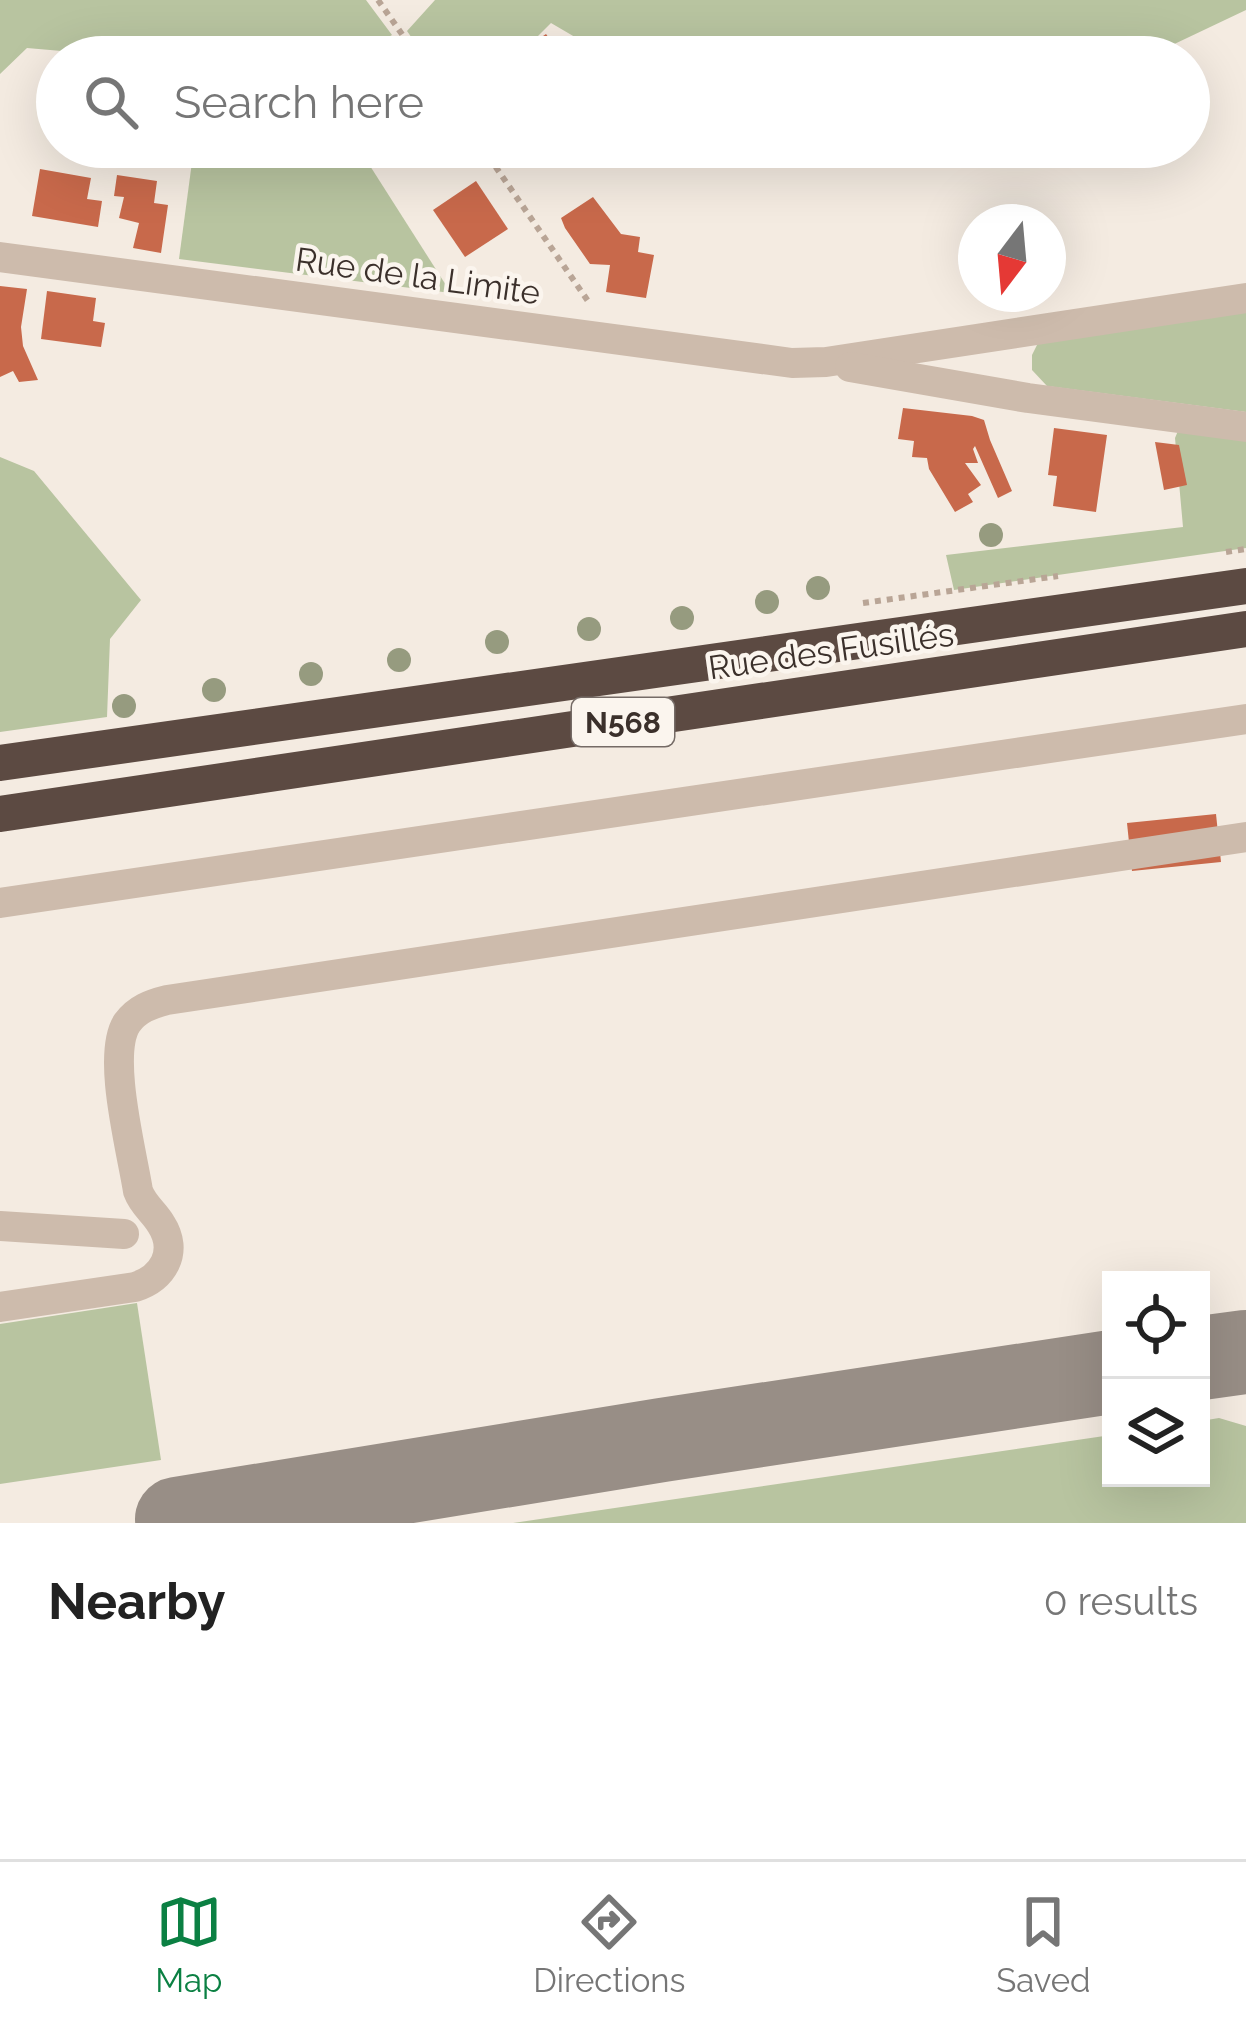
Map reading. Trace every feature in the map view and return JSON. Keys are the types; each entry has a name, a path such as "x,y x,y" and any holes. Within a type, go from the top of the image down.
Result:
{"highway":[{"name":"Rue des Fusillés","path":"0,764 1246,586"},
{"name":"Rue des Fusillés","path":"0,814 1246,629"}],"street":[{"name":"Rue de la Limite","path":"0,257 792,363 826,362 1246,298"},
{"name":"Rue de la Limite","path":"826,362 1028,398 1246,427"},
{"path":"0,903 1246,719"},
{"path":"0,1307 135,1287 160,1274 166,1262 162,1225 138,1191 118,1068 120,1037 130,1018 145,1006 1246,837"},
{"path":"0,1226 124,1234"}],"path":[{"path":"378,0 403,36"},
{"path":"496,168 594,310 597,337"}],"green space":[{"path":"0,0 366,0 392,35 36,36 36,49 27,48 0,74"},
{"path":"435,0 1246,0 1246,10 1191,36 573,36 551,23 538,36 410,36 407,31"},
{"path":"191,168 371,168 451,293 179,259"},
{"path":"1246,307 1246,412 1047,386 1032,370 1032,355 1041,337"},
{"path":"1183,419 1246,427 1246,548 954,590 946,555 1183,527 1175,438"},
{"path":"0,457 34,471 141,600 110,639 107,717 0,732"},
{"path":"137,1303 161,1460 0,1484 0,1324"},
{"path":"1210,1420 1246,1426 1246,1523 513,1523 1102,1436 1102,1487 1210,1487"}],"building":[{"path":"40,169 91,178 87,199 102,201 98,227 32,216"},
{"path":"117,175 157,181 154,203 168,205 161,253 133,248 139,223 119,218 124,197 114,196"},
{"path":"476,181 508,229 465,257 433,210"},
{"path":"593,197 621,234 640,237 638,252 654,255 646,298 606,292 610,265 590,264 565,228 561,218"},
{"path":"0,286 27,289 23,346 38,380 19,382 13,371 0,377"},
{"path":"47,291 96,298 93,321 105,323 101,347 41,339"},
{"path":"903,408 984,420 1012,491 998,498 975,446 978,463 965,463 981,485 968,494 973,502 955,512 927,458 912,457 914,441 898,439"},
{"path":"1054,428 1107,435 1096,512 1053,506 1057,476 1048,475"},
{"path":"1155,442 1179,445 1187,485 1164,490"},
{"path":"1216,814 1221,862 1132,871 1127,823"}],"taxiway":[{"path":"1210,1357 1246,1352"},
{"path":"177,1519 1102,1373"}]}
